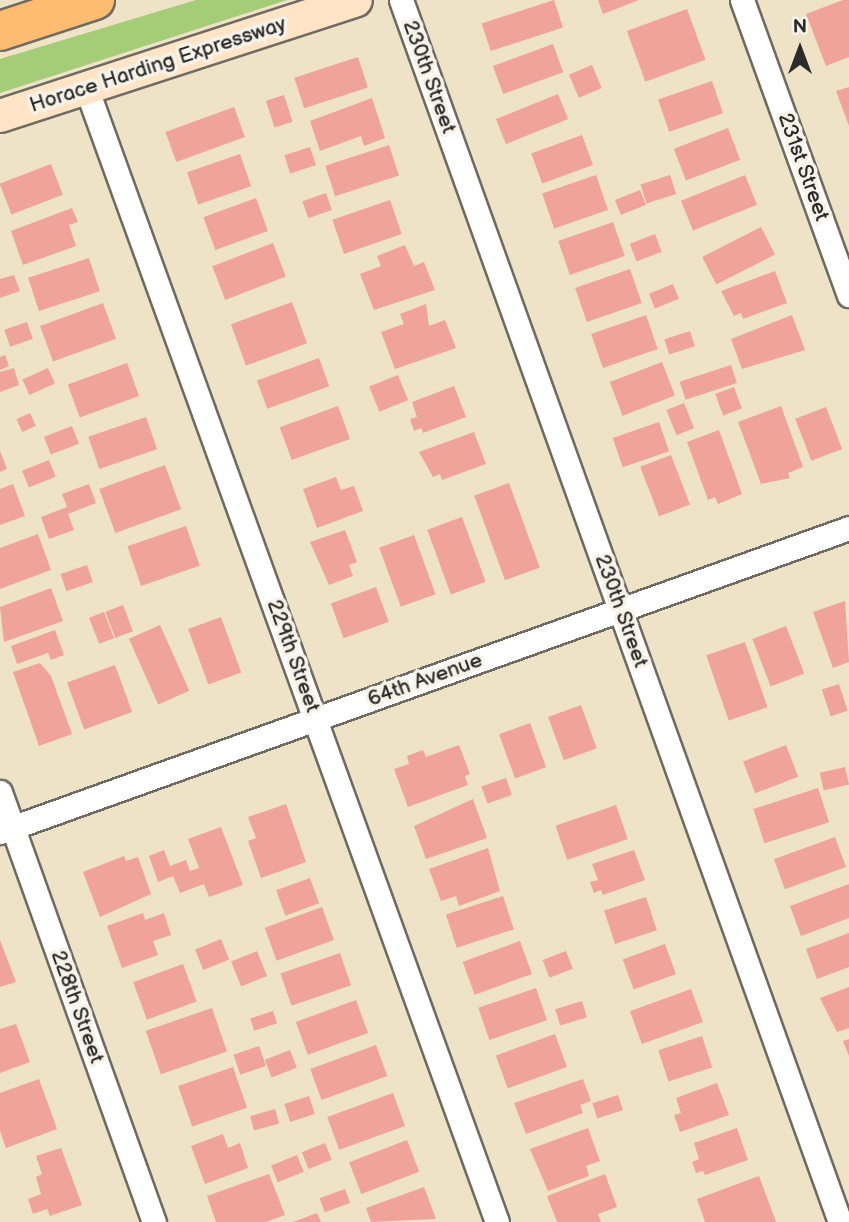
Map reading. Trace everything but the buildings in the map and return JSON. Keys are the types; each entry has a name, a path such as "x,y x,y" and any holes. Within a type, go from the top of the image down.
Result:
{"highway":[{"path":"0,32 95,0"}],"main road":[{"name":"Horace Harding Expressway","path":"0,117 356,0"}],"street":[{"name":"230th Street","path":"401,0 840,1222"},
{"name":"231st Street","path":"742,0 849,295"},
{"name":"229th Street","path":"87,90 497,1222"},
{"name":"64th Avenue","path":"6,830 849,528"},
{"name":"228th Street","path":"0,792 6,830 154,1222"}],"green space":[{"path":"196,0 287,0 0,93 0,59"}]}
